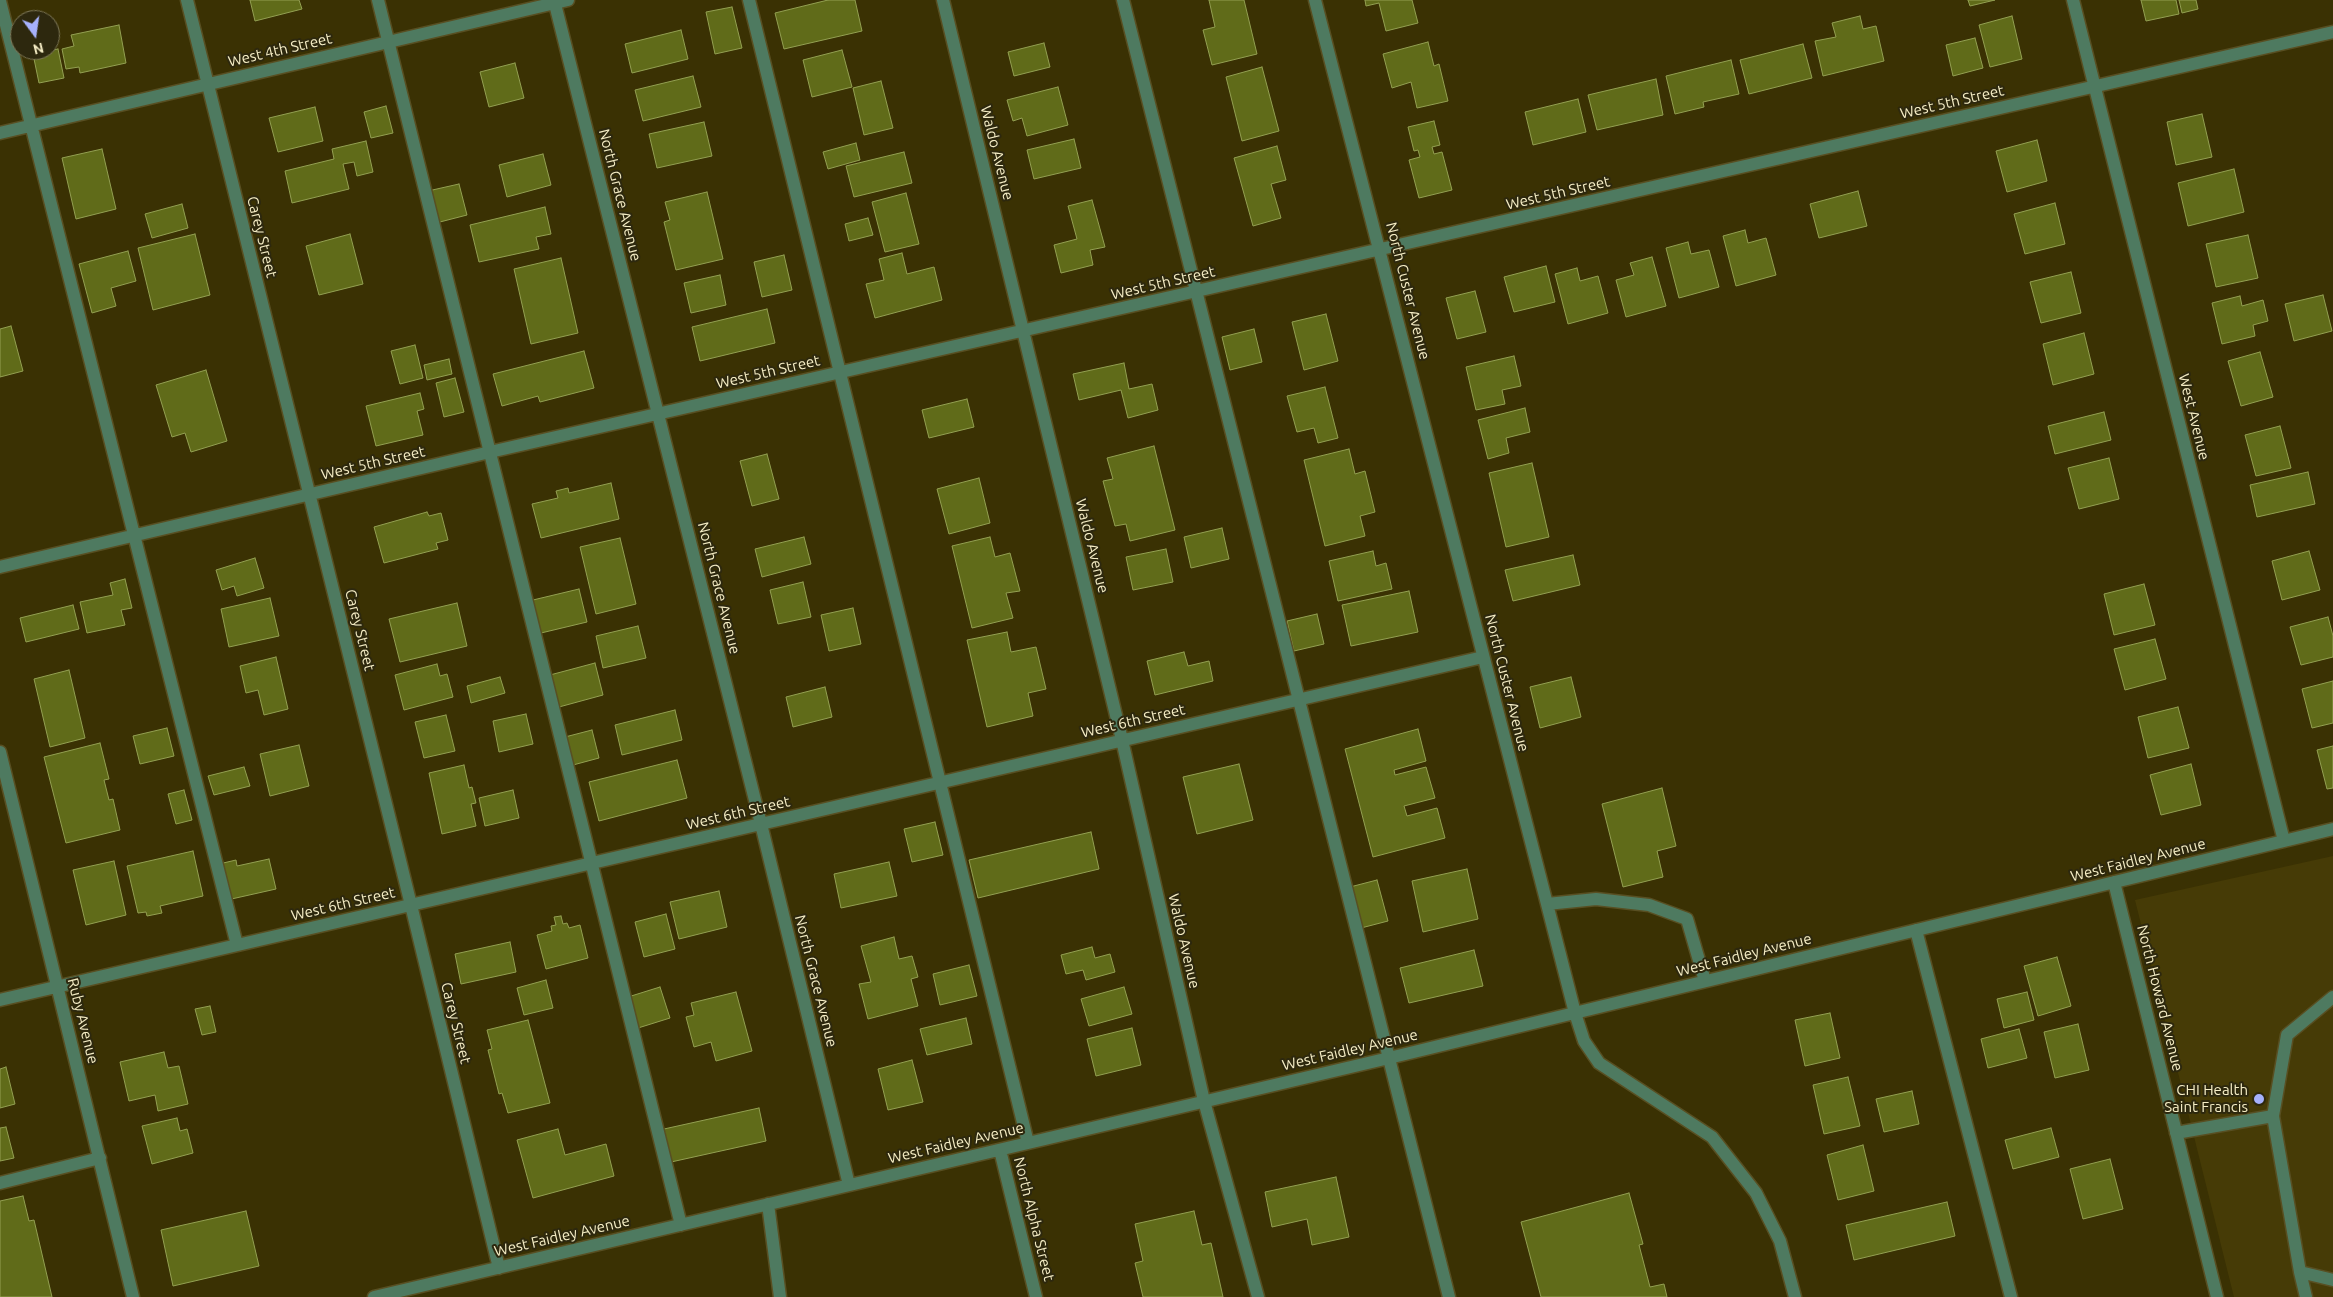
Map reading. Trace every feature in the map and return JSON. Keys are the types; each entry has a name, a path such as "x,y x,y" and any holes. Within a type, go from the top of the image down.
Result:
{"street":[{"name":"Carey Street","path":"187,0 499,1268"},
{"path":"378,0 680,1225"},
{"name":"West 4th Street","path":"0,133 568,0"},
{"path":"749,0 1028,1143"},
{"name":"Waldo Avenue","path":"943,0 1122,740 1204,1102 1258,1297"},
{"path":"1122,0 1449,1297"},
{"name":"North Custer Avenue","path":"1315,0 1381,250 1483,657 1575,1013 1584,1041 1600,1063 1712,1137 1756,1193 1780,1241 1795,1297"},
{"name":"West Avenue","path":"2073,0 2284,841"},
{"path":"0,1 237,945"},
{"name":"North Grace Avenue","path":"554,2 762,824 848,1185"},
{"name":"West 5th Street","path":"0,566 490,452 2333,32"},
{"name":"West 6th Street","path":"0,1000 1483,657"},
{"name":"Ruby Avenue","path":"0,752 133,1297"},
{"name":"West Faidley Avenue","path":"374,1297 1389,1058 2333,830"},
{"name":"North Howard Avenue","path":"2114,882 2217,1297"},
{"path":"1547,904 1596,899 1649,905 1687,919 1705,981"},
{"path":"1916,930 2010,1297"},
{"path":"2306,1297 2273,1116 2287,1035 2333,997"},
{"path":"2176,1133 2273,1116"},
{"name":"North Alpha Street","path":"1000,1150 1036,1297"},
{"path":"0,1183 100,1158"},
{"path":"768,1204 780,1297"},
{"path":"2300,1272 2333,1280"}],"shaded area":[{"name":"CHI Health Saint Francis","path":"2333,856 2333,1297 2234,1297 2135,900"}],"building":[{"path":"250,0 299,0 302,9 255,21"},
{"path":"828,0 855,0 862,31 784,49 775,13"},
{"path":"1209,0 1244,0 1257,54 1212,65 1203,30 1215,27"},
{"path":"1365,0 1412,0 1418,23 1386,31 1379,3 1366,6"},
{"path":"1968,0 1995,0 1970,6"},
{"path":"2141,0 2176,0 2179,14 2146,21"},
{"path":"2179,0 2196,0 2198,9 2182,13"},
{"path":"732,7 742,48 715,54 706,12"},
{"path":"1860,16 1863,29 1876,26 1884,61 1823,76 1815,41 1836,37 1832,23"},
{"path":"2012,16 2022,59 1990,67 1979,25"},
{"path":"119,25 126,63 80,73 79,67 66,69 62,49 74,46 71,35"},
{"path":"681,30 688,59 632,73 625,44"},
{"path":"1975,38 1983,68 1953,76 1946,45"},
{"path":"1428,42 1434,66 1439,64 1448,101 1417,108 1411,82 1392,88 1383,54"},
{"path":"1044,43 1050,67 1014,76 1008,52"},
{"path":"1803,44 1812,78 1749,94 1740,60"},
{"path":"842,50 852,87 812,97 803,60"},
{"path":"60,59 64,78 39,83 34,60"},
{"path":"1731,60 1739,94 1703,102 1704,107 1675,114 1666,76"},
{"path":"515,63 524,98 489,107 480,72"},
{"path":"1262,67 1279,131 1242,141 1226,77"},
{"path":"693,76 701,107 643,121 635,90"},
{"path":"1656,79 1663,115 1597,130 1588,95"},
{"path":"881,81 893,128 864,135 853,88"},
{"path":"1058,87 1068,125 1027,136 1022,118 1013,121 1007,100"},
{"path":"1578,99 1586,132 1533,145 1525,112"},
{"path":"386,106 393,133 371,138 364,112"},
{"path":"315,107 323,141 278,152 269,118"},
{"path":"2202,114 2212,157 2176,165 2167,122"},
{"path":"1434,121 1440,145 1432,147 1434,154 1442,152 1452,190 1419,198 1409,160 1420,157 1418,150 1414,151 1408,127"},
{"path":"704,122 712,156 657,168 649,134"},
{"path":"1074,139 1081,168 1034,179 1027,150"},
{"path":"2037,140 2047,181 2007,192 1996,151"},
{"path":"366,141 373,172 357,176 354,162 343,164 349,189 292,203 285,171 334,159 332,149"},
{"path":"856,143 860,160 828,169 823,152"},
{"path":"1277,146 1286,180 1271,184 1281,218 1253,226 1234,158"},
{"path":"102,149 116,209 76,219 62,158"},
{"path":"904,152 912,183 854,197 846,166"},
{"path":"543,154 551,185 507,197 499,165"},
{"path":"2234,169 2244,212 2188,226 2178,183"},
{"path":"459,184 467,215 436,223 428,191"},
{"path":"1858,191 1867,226 1819,238 1810,204"},
{"path":"707,192 723,259 676,270 664,222 670,220 665,202"},
{"path":"906,193 919,244 885,252 872,202"},
{"path":"1092,200 1105,247 1090,250 1093,265 1061,273 1054,245 1077,239 1068,206"},
{"path":"2055,203 2065,244 2025,254 2014,214"},
{"path":"182,204 188,228 152,238 145,214"},
{"path":"545,207 551,234 536,237 539,249 479,262 470,225"},
{"path":"868,218 873,235 849,241 845,224"},
{"path":"1745,230 1748,243 1766,238 1776,275 1736,286 1723,236"},
{"path":"195,234 210,295 153,310 138,248"},
{"path":"350,234 363,284 319,295 306,246"},
{"path":"2248,235 2258,278 2216,287 2206,244"},
{"path":"1688,242 1691,254 1709,250 1719,287 1679,298 1666,248"},
{"path":"128,251 136,281 111,288 116,306 92,313 79,264"},
{"path":"902,253 907,274 934,267 942,300 875,318 866,284 884,280 879,259"},
{"path":"784,255 792,290 762,297 754,262"},
{"path":"1652,257 1666,306 1626,317 1616,280 1634,275 1630,263"},
{"path":"561,258 578,333 531,344 514,269"},
{"path":"1546,266 1555,302 1514,312 1504,277"},
{"path":"1577,268 1580,281 1598,276 1608,313 1568,324 1555,274"},
{"path":"2071,272 2081,313 2041,323 2030,282"},
{"path":"720,275 726,305 691,313 684,283"},
{"path":"1475,291 1486,332 1457,339 1446,298"},
{"path":"2323,295 2332,331 2294,341 2285,304"},
{"path":"2240,296 2242,306 2263,300 2268,321 2253,325 2255,336 2222,344 2212,303"},
{"path":"767,309 775,343 700,361 692,327"},
{"path":"1326,314 1338,361 1304,370 1292,322"},
{"path":"11,326 23,371 0,377 0,329"},
{"path":"1254,329 1262,362 1230,370 1222,337"},
{"path":"2084,333 2094,374 2053,385 2043,344"},
{"path":"415,345 423,378 400,384 391,351"},
{"path":"584,351 594,388 540,402 538,396 502,406 493,374"},
{"path":"2260,352 2273,397 2241,406 2228,361"},
{"path":"1514,356 1521,386 1502,390 1505,404 1476,410 1466,367"},
{"path":"449,359 452,374 427,380 424,365"},
{"path":"1124,363 1129,389 1152,384 1158,410 1128,418 1121,390 1079,400 1073,374"},
{"path":"206,370 227,441 191,452 185,433 172,437 156,385"},
{"path":"455,378 464,412 444,417 436,383"},
{"path":"1325,387 1338,438 1318,443 1314,428 1297,432 1287,396"},
{"path":"420,393 424,409 417,411 423,435 376,446 366,406"},
{"path":"967,399 974,427 929,438 922,410"},
{"path":"1525,408 1530,432 1506,438 1509,453 1488,459 1478,420"},
{"path":"2104,412 2111,440 2055,454 2048,426"},
{"path":"2280,426 2291,468 2256,476 2245,435"},
{"path":"1154,446 1175,530 1130,541 1126,524 1115,526 1103,481 1113,479 1107,458"},
{"path":"1349,449 1355,474 1365,471 1375,512 1360,516 1365,536 1325,546 1304,460"},
{"path":"767,454 779,499 752,506 740,461"},
{"path":"2109,458 2119,499 2079,509 2068,468"},
{"path":"1532,463 1549,537 1506,547 1489,473"},
{"path":"2308,472 2315,504 2257,517 2250,485"},
{"path":"979,478 990,523 949,534 937,489"},
{"path":"611,483 619,519 541,538 532,504 558,498 556,491 568,488 569,493"},
{"path":"427,512 429,516 441,513 448,540 436,543 438,549 384,563 374,527"},
{"path":"1222,528 1229,559 1191,568 1184,537"},
{"path":"804,537 811,564 762,577 755,549"},
{"path":"990,537 995,557 1010,553 1020,591 1006,593 1013,618 972,628 952,546"},
{"path":"620,538 636,604 596,614 580,547"},
{"path":"1166,549 1173,582 1133,590 1126,557"},
{"path":"1373,551 1376,566 1386,563 1392,589 1338,601 1329,561"},
{"path":"2309,551 2320,590 2282,600 2272,561"},
{"path":"1573,555 1580,585 1513,601 1505,570"},
{"path":"255,558 264,588 237,596 234,586 222,590 216,570"},
{"path":"125,579 132,608 121,610 125,625 87,633 80,602 113,595 110,583"},
{"path":"803,582 811,617 778,624 770,590"},
{"path":"2144,584 2155,625 2114,635 2104,594"},
{"path":"579,589 587,622 541,633 533,600"},
{"path":"1409,591 1418,632 1351,646 1342,605"},
{"path":"270,598 279,636 229,647 221,609"},
{"path":"457,603 467,646 400,662 389,619"},
{"path":"73,605 79,629 26,642 20,618"},
{"path":"853,608 861,644 829,651 821,615"},
{"path":"1317,614 1324,644 1294,651 1287,621"},
{"path":"2328,617 2333,636 2333,657 2301,665 2290,627"},
{"path":"638,626 646,658 603,668 596,636"},
{"path":"1007,632 1011,652 1036,647 1046,689 1028,693 1033,716 987,727 967,640"},
{"path":"2155,639 2166,679 2125,690 2114,649"},
{"path":"1184,652 1188,666 1209,661 1213,681 1155,695 1147,661"},
{"path":"276,657 288,709 264,715 258,690 246,693 240,666"},
{"path":"595,663 603,695 559,707 550,675"},
{"path":"437,664 440,676 447,674 453,697 404,710 395,675"},
{"path":"69,670 85,738 50,747 34,679"},
{"path":"500,677 505,693 471,703 467,686"},
{"path":"1571,677 1581,717 1540,728 1530,687"},
{"path":"2333,681 2333,723 2312,728 2302,689"},
{"path":"825,687 832,717 793,727 786,697"},
{"path":"2178,707 2189,748 2148,758 2138,717"},
{"path":"675,710 682,740 622,755 615,725"},
{"path":"526,714 533,744 499,752 493,721"},
{"path":"446,715 455,751 424,758 415,722"},
{"path":"167,728 174,756 140,764 133,736"},
{"path":"1418,729 1426,761 1394,770 1395,775 1426,767 1435,798 1404,806 1407,816 1437,808 1445,838 1373,857 1345,749"},
{"path":"592,730 599,758 573,765 565,737"},
{"path":"100,743 109,779 104,780 109,800 113,799 120,830 66,843 44,757"},
{"path":"299,745 309,786 270,796 260,754"},
{"path":"2333,746 2333,788 2327,789 2317,750"},
{"path":"677,760 687,798 599,821 589,782"},
{"path":"1239,764 1253,820 1197,834 1183,777"},
{"path":"2191,764 2201,805 2161,815 2150,775"},
{"path":"464,765 469,788 472,787 476,803 471,804 476,826 442,834 429,773"},
{"path":"244,767 250,786 214,795 208,776"},
{"path":"1662,788 1676,846 1657,851 1663,877 1623,887 1602,804"},
{"path":"184,790 192,820 176,824 168,794"},
{"path":"513,790 519,818 485,826 479,798"},
{"path":"935,822 943,855 912,862 904,829"},
{"path":"1091,832 1099,869 978,898 969,860"},
{"path":"193,851 203,896 160,906 162,913 147,916 146,912 138,913 127,866"},
{"path":"269,859 276,889 227,900 219,864 236,860 237,866"},
{"path":"114,861 126,915 86,925 73,870"},
{"path":"889,862 897,896 841,908 834,874"},
{"path":"1467,869 1478,919 1423,932 1412,881"},
{"path":"1377,880 1388,921 1361,928 1350,887"},
{"path":"719,891 727,927 679,939 670,902"},
{"path":"666,914 675,949 644,957 635,922"},
{"path":"561,916 563,924 567,923 569,928 580,925 588,958 546,969 537,935 552,931 551,926 556,925 554,917"},
{"path":"894,937 899,959 912,956 918,977 911,979 918,1006 868,1019 859,984 871,982 861,946"},
{"path":"510,942 516,972 461,984 455,954"},
{"path":"1092,947 1095,958 1110,954 1115,972 1086,980 1083,970 1066,974 1061,955"},
{"path":"1474,950 1483,986 1409,1003 1400,968"},
{"path":"2057,957 2071,1006 2038,1016 2024,966"},
{"path":"969,965 977,996 940,1005 933,974"},
{"path":"546,980 553,1008 524,1015 517,988"},
{"path":"660,987 670,1018 638,1028 628,997"},
{"path":"1124,987 1132,1014 1089,1026 1081,999"},
{"path":"736,992 752,1051 716,1061 711,1042 694,1047 686,1017 694,1015 691,1003"},
{"path":"2027,992 2034,1020 2004,1028 1997,999"},
{"path":"210,1006 216,1032 202,1035 195,1009"},
{"path":"1830,1013 1840,1058 1805,1066 1795,1020"},
{"path":"966,1018 972,1044 927,1055 920,1029"},
{"path":"528,1020 550,1103 508,1113 502,1093 499,1094 488,1050 492,1049 487,1030"},
{"path":"2078,1024 2089,1070 2055,1078 2044,1032"},
{"path":"1132,1028 1141,1065 1096,1076 1087,1039"},
{"path":"2019,1029 2027,1058 1988,1068 1981,1039"},
{"path":"164,1052 168,1068 179,1066 188,1104 158,1111 155,1095 129,1101 120,1062"},
{"path":"912,1060 923,1102 888,1110 878,1069"},
{"path":"6,1067 15,1104 0,1108 0,1069"},
{"path":"1848,1077 1860,1126 1824,1134 1813,1085"},
{"path":"1912,1091 1919,1124 1884,1132 1876,1099"},
{"path":"759,1108 766,1141 671,1162 664,1129"},
{"path":"177,1118 180,1131 187,1129 193,1153 152,1164 142,1126"},
{"path":"6,1127 14,1158 0,1161 0,1128"},
{"path":"2051,1128 2059,1157 2013,1169 2005,1140"},
{"path":"558,1129 565,1155 606,1144 614,1176 533,1198 517,1140"},
{"path":"1863,1145 1874,1191 1838,1200 1827,1155"},
{"path":"2110,1159 2123,1209 2083,1219 2070,1169"},
{"path":"1336,1177 1349,1237 1312,1245 1307,1219 1272,1227 1265,1192"},
{"path":"1629,1193 1643,1244 1639,1245 1650,1287 1664,1284 1667,1297 1541,1297 1521,1222"},
{"path":"23,1196 29,1221 34,1220 52,1297 0,1297 0,1201"},
{"path":"1947,1202 1955,1236 1854,1260 1846,1225"},
{"path":"246,1211 259,1266 173,1286 161,1230"},
{"path":"1194,1211 1202,1245 1211,1243 1223,1297 1143,1297 1135,1263 1143,1261 1135,1224"}],"place":[{"name":"CHI Health Saint Francis","path":"2259,1099"}]}
